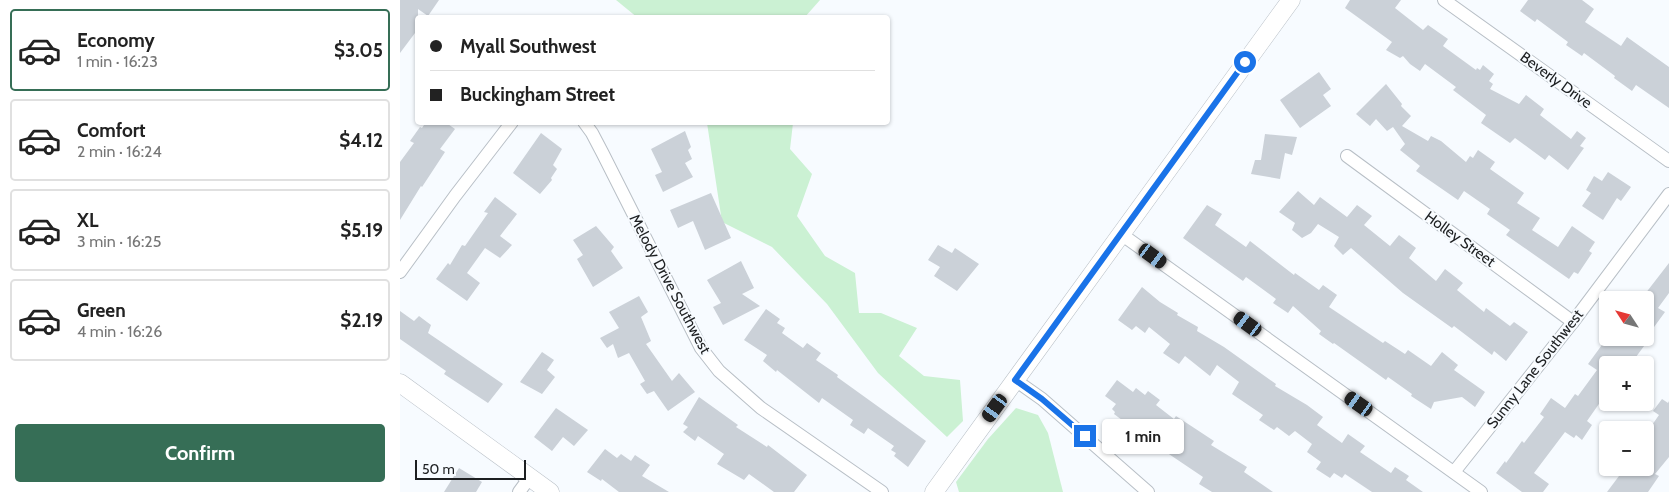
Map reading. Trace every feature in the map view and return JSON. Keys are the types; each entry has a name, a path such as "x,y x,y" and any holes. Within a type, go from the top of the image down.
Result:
{"street":[{"path":"934,492 1291,0"},
{"name":"Beverly Drive","path":"1444,0 1669,161"},
{"path":"400,272 510,125"},
{"name":"Melody Drive Southwest","path":"586,125 603,154 701,348 718,371 761,408 882,492"},
{"name":"Holley Street","path":"1347,156 1572,322"},
{"name":"Sunny Lane Southwest","path":"1454,472 1572,322 1669,194"},
{"path":"1121,234 1481,492"},
{"path":"1015,380 1042,399 1148,492"},
{"path":"400,383 550,492"},
{"path":"519,492 530,477"}],"green space":[{"path":"616,0 820,0 807,15 634,15"},
{"path":"707,125 793,125 790,149 812,174 797,216 825,256 855,273 859,313 881,313 917,328 899,356 924,376 960,380 963,421 947,437 878,373 827,304 772,247 722,222"},
{"path":"1016,408 1038,415 1048,433 1063,492 959,492 956,482 988,439"}],"building":[{"path":"400,0 439,0 429,15 418,9 418,15 415,15 415,33 400,53"},
{"path":"1350,0 1401,0 1395,8 1423,30 1428,25 1448,39 1443,46 1476,70 1477,68 1480,70 1483,65 1494,74 1489,81 1493,84 1490,89 1519,104 1526,95 1544,109 1540,115 1571,139 1577,131 1586,138 1580,146 1584,148 1568,170 1549,155 1545,160 1515,138 1510,143 1481,123 1486,115 1453,90 1456,87 1425,64 1420,71 1403,56 1400,58 1386,50 1392,42 1345,8"},
{"path":"1528,0 1582,0 1594,9 1585,22 1621,46 1627,37 1669,67 1669,108 1636,85 1632,91 1584,53 1582,56 1566,45 1568,42 1537,19 1535,22 1520,11"},
{"path":"1319,72 1331,89 1323,95 1331,106 1300,128 1280,100"},
{"path":"1386,84 1402,104 1401,106 1411,116 1402,126 1428,141 1431,136 1441,141 1466,162 1470,156 1473,158 1478,150 1495,162 1490,169 1524,193 1517,203 1540,218 1532,230 1558,247 1572,226 1595,242 1589,251 1592,253 1578,274 1574,272 1569,279 1506,235 1510,230 1487,214 1490,209 1464,191 1458,200 1416,171 1420,166 1400,150 1405,144 1393,127 1387,131 1376,119 1370,126 1356,114"},
{"path":"424,125 449,125 455,129 440,149 445,152 400,220 400,162 414,143 410,141 420,127 422,128"},
{"path":"685,131 691,147 688,150 692,159 685,163 693,177 663,192 655,175 662,172 651,149"},
{"path":"541,133 562,149 553,165 557,169 551,178 552,180 540,194 513,173"},
{"path":"1265,134 1297,137 1292,155 1285,153 1280,179 1251,174 1255,160 1261,160"},
{"path":"1608,172 1631,187 1621,201 1617,198 1603,220 1582,206 1591,193 1586,190 1594,176 1602,181"},
{"path":"1298,191 1314,205 1320,197 1347,217 1357,205 1372,216 1364,225 1390,246 1399,235 1416,248 1409,258 1436,281 1445,269 1463,283 1457,290 1484,312 1486,308 1510,326 1514,322 1528,332 1506,361 1494,351 1492,355 1454,326 1452,328 1403,293 1351,248 1343,255 1334,246 1339,237 1318,224 1311,233 1302,238 1292,230 1295,223 1279,212"},
{"path":"711,193 731,238 705,250 693,221 678,228 670,210"},
{"path":"495,197 517,214 500,236 512,245 500,258 485,248 467,273 480,283 467,301 436,279 448,263 450,265 462,245 465,246 488,213 484,212"},
{"path":"1207,205 1222,214 1215,225 1246,247 1250,241 1294,275 1295,273 1319,290 1323,285 1337,295 1329,307 1383,343 1385,341 1405,354 1408,350 1431,366 1442,352 1458,365 1454,370 1485,392 1475,407 1462,397 1434,402 1431,409 1411,396 1412,394 1388,377 1386,380 1319,334 1321,331 1293,306 1288,313 1273,303 1276,299 1246,277 1243,281 1183,238"},
{"path":"596,226 614,247 611,251 623,268 593,287 577,259 583,255 573,240"},
{"path":"938,245 952,253 955,248 979,264 957,291 934,276 940,267 928,260"},
{"path":"741,261 754,288 742,294 760,306 723,325 713,307 721,303 707,280"},
{"path":"1669,263 1669,293 1658,308 1665,312 1654,327 1654,291 1647,291"},
{"path":"1142,287 1160,302 1178,313 1177,315 1198,327 1197,331 1224,347 1276,384 1275,386 1323,417 1317,425 1342,443 1348,434 1365,446 1360,452 1391,473 1395,467 1409,476 1406,480 1423,492 1372,492 1345,474 1342,478 1334,473 1330,478 1316,469 1321,462 1307,452 1312,444 1295,431 1289,436 1277,427 1274,430 1259,420 1263,415 1232,394 1239,382 1217,365 1210,376 1185,356 1179,364 1163,353 1170,344 1149,327 1145,333 1136,326 1132,330 1118,320"},
{"path":"639,296 648,312 641,317 651,341 646,344 672,381 679,373 695,392 668,411 654,391 647,394 640,384 645,381 629,353 618,358 613,344 607,348 600,338 619,328 609,312"},
{"path":"766,309 780,319 777,323 785,328 782,333 803,348 807,343 821,353 816,360 926,441 908,467 894,456 896,453 891,450 894,446 868,428 864,434 850,425 853,420 822,398 819,403 777,370 776,372 763,361 767,355 744,340"},
{"path":"400,311 414,321 419,316 431,325 428,333 503,384 488,403 444,374 446,371 400,339"},
{"path":"1601,346 1644,346 1637,356 1599,356 1599,404 1587,421 1592,425 1582,440 1576,435 1574,438 1565,432 1534,473 1549,484 1543,492 1522,492 1496,473 1522,441 1524,443 1544,417 1540,414 1551,398 1565,408 1575,394 1578,396 1597,370 1588,364"},
{"path":"542,352 554,360 547,370 555,377 542,394 520,382"},
{"path":"1117,380 1133,392 1136,388 1145,395 1148,391 1160,400 1156,405 1174,419 1176,416 1214,441 1211,445 1247,467 1244,472 1273,492 1212,492 1199,484 1203,477 1114,414 1115,412 1112,409 1116,404 1105,396"},
{"path":"699,397 738,425 736,427 767,447 768,445 807,475 794,492 774,492 749,474 744,480 717,464 724,454 698,436 695,441 683,432 688,427 683,424"},
{"path":"1662,399 1668,403 1669,401 1669,457 1655,474 1659,476 1648,492 1607,492 1619,476 1654,476 1654,422 1659,415 1653,411"},
{"path":"556,408 588,430 574,446 563,437 552,451 534,437"},
{"path":"605,449 617,458 621,454 631,461 635,455 650,465 642,476 669,492 619,492 602,479 601,481 587,472"},
{"path":"459,468 482,482 476,492 444,492"}],"route":[{"path":"1085,436 1042,399 1015,380 1245,62"}]}
